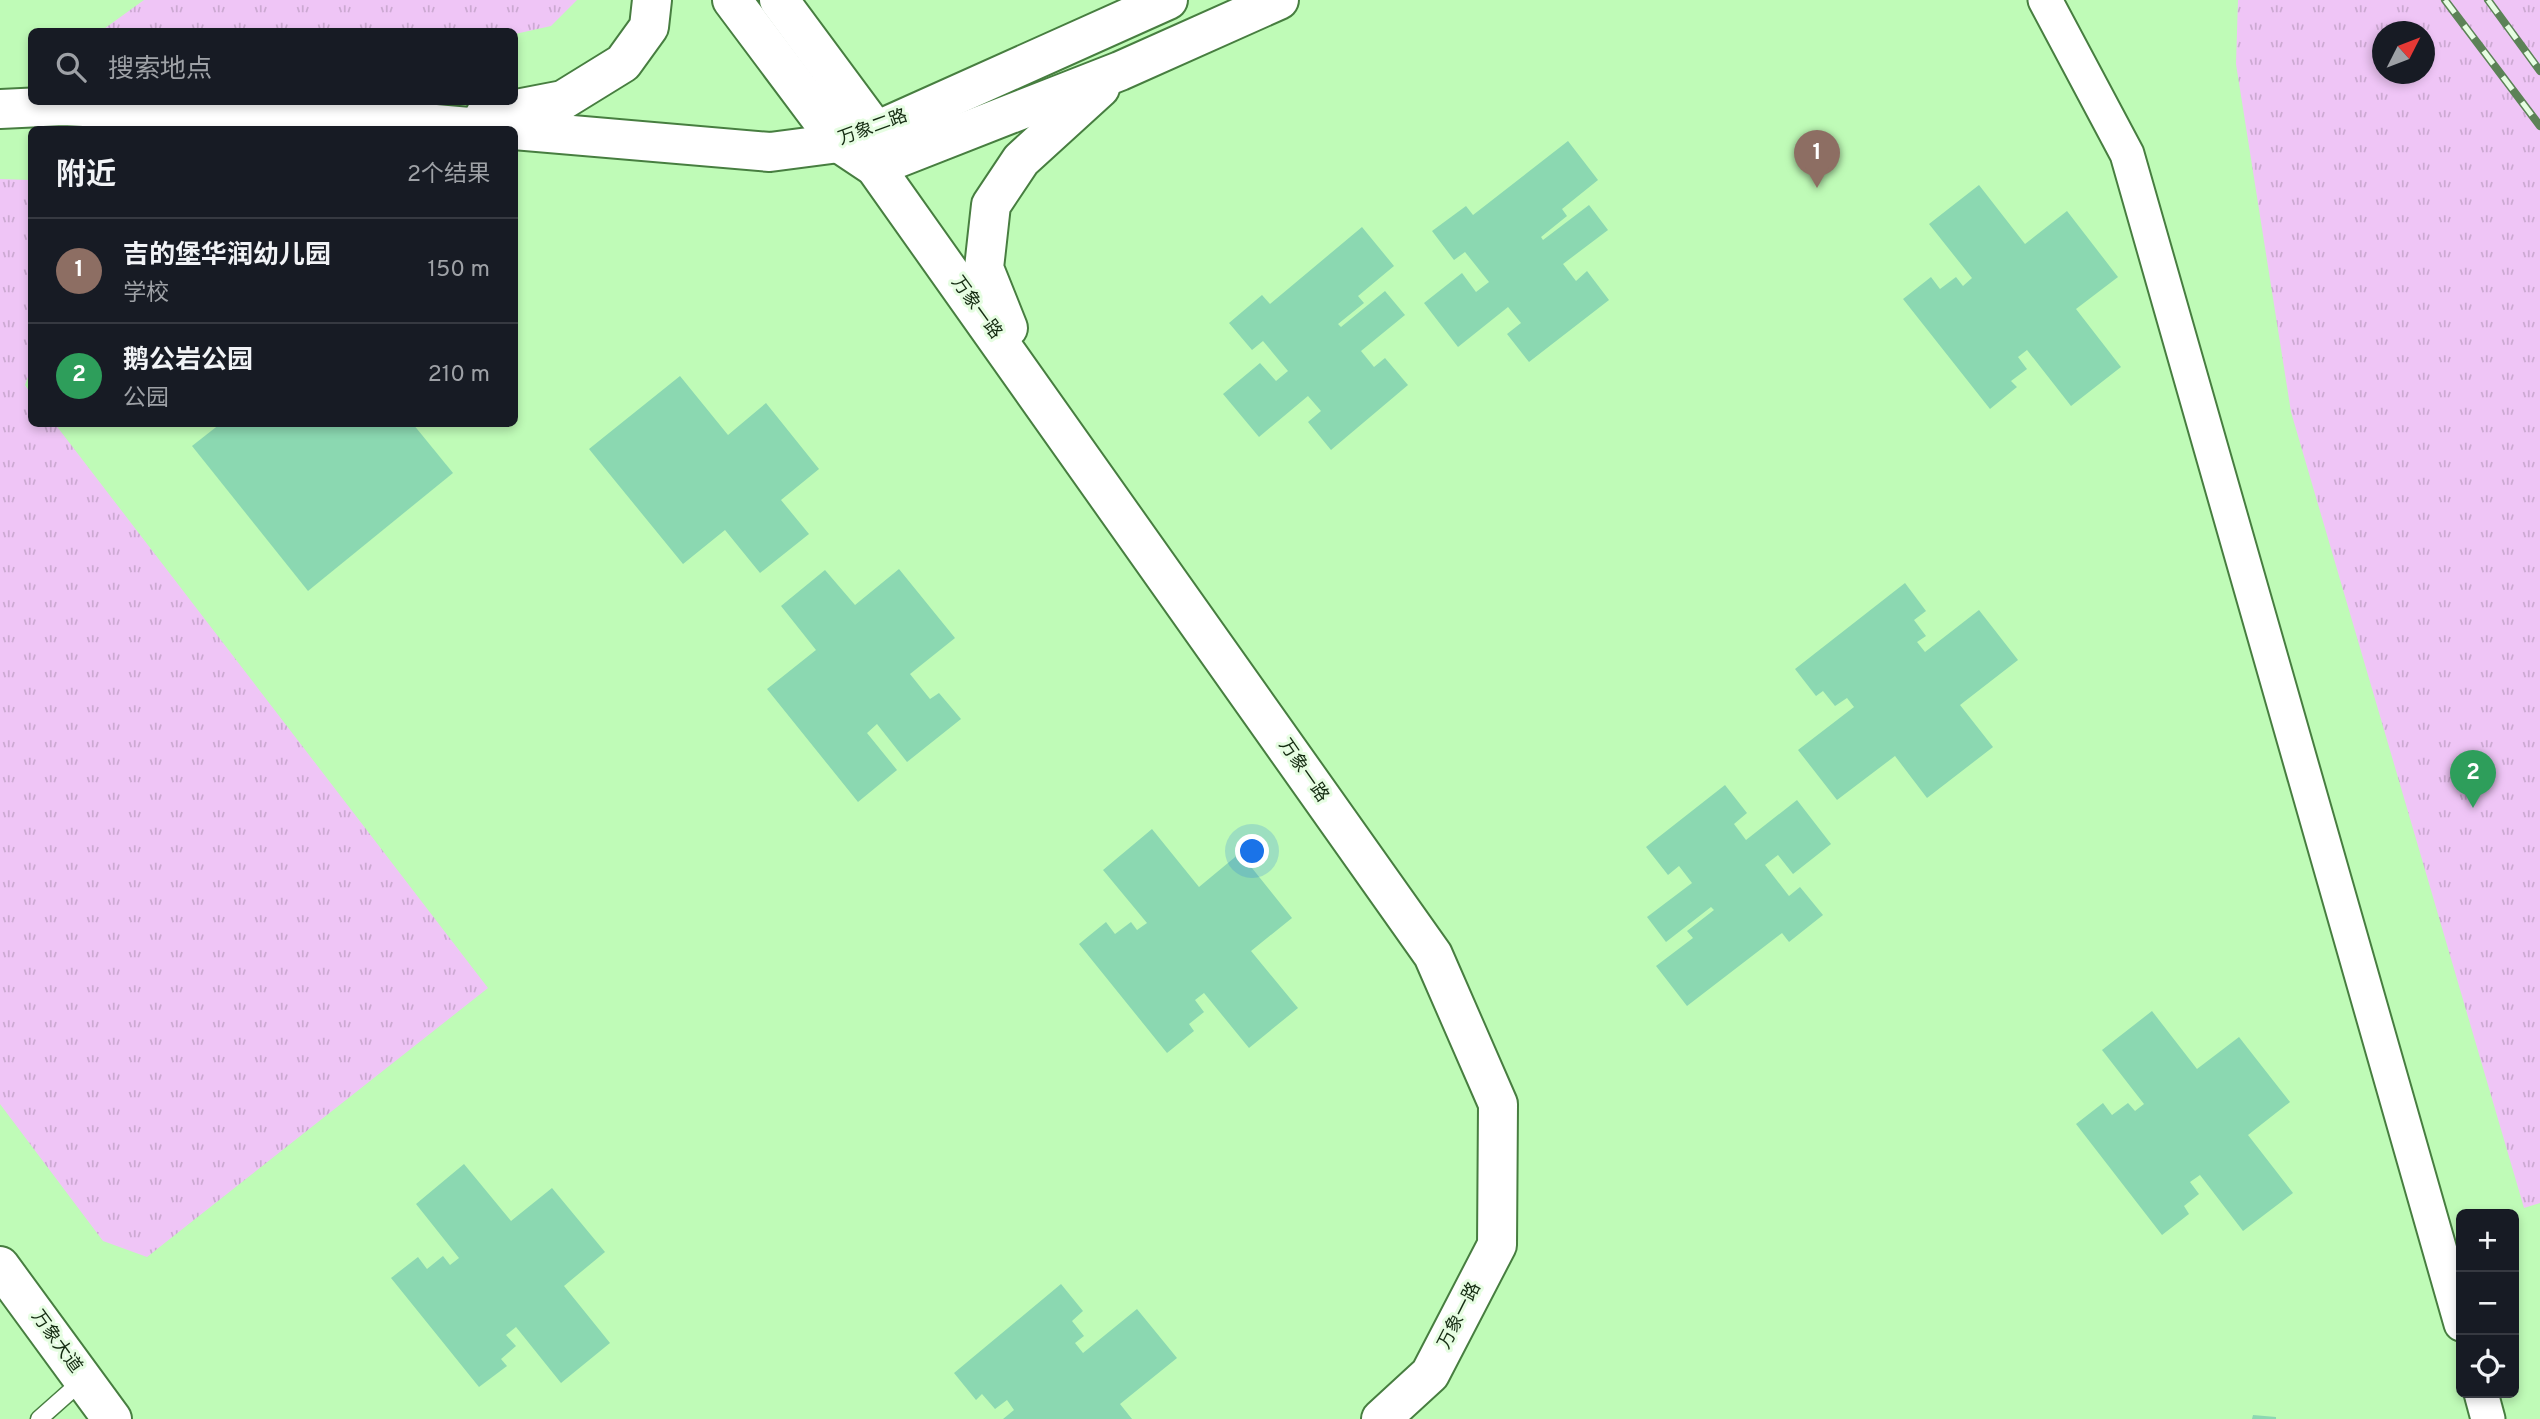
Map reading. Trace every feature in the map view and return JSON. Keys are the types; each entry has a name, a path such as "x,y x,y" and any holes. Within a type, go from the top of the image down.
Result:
{"street":[{"path":"435,124 563,100 623,63 649,27 652,0"},
{"path":"732,0 839,143"},
{"name":"万象一路","path":"779,0 1031,386 1433,955 1498,1104 1497,1245 1430,1374 1381,1419"},
{"name":"万象二路","path":"875,149 1168,0"},
{"name":"万象二路","path":"518,130 770,152 839,143 875,149 1120,71 1279,0"},
{"path":"2045,0 2127,155 2456,1306"},
{"path":"1031,386 984,268 991,205 1021,160 1120,71"},
{"path":"0,109 63,106 458,126"},
{"name":"万象大道","path":"0,1266 112,1419"},
{"path":"2482,1398 2488,1419"}],"lane":[{"path":"39,1419 83,1380"}],"green space":[{"path":"144,0 577,0 551,26 518,33 518,28 105,28"},
{"path":"2238,0 2540,0 2540,1203 2524,1208 2291,412 2236,64"},
{"path":"0,179 28,180 28,377 25,385 28,390 28,427 57,427 488,988 147,1257 103,1241 0,1104"}],"building":[{"path":"1568,141 1598,180 1562,209 1567,216 1541,237 1543,240 1589,205 1608,230 1563,264 1576,281 1587,271 1609,300 1529,362 1507,334 1521,323 1508,307 1458,347 1424,303 1462,273 1476,292 1489,282 1465,252 1454,260 1432,231 1466,206 1473,215"},
{"path":"1979,185 2025,244 2067,211 2118,277 2076,309 2121,367 2071,406 2027,350 2018,357 2027,369 2011,381 2017,387 1990,409 1903,299 1931,277 1940,289 1956,277 1963,286 1972,278 1929,224"},
{"path":"1362,227 1394,266 1358,296 1364,303 1338,324 1341,327 1385,291 1405,315 1361,351 1374,367 1385,358 1408,385 1331,450 1308,422 1321,411 1308,396 1259,437 1223,394 1260,363 1276,381 1288,371 1263,341 1252,350 1229,323 1262,295 1270,304"},
{"path":"680,376 728,435 766,403 819,469 781,500 809,534 760,573 725,530 683,564 589,449"},
{"path":"216,427 415,427 453,473 308,591 192,446"},
{"path":"899,569 955,638 910,674 930,699 939,693 961,719 907,762 877,724 867,733 897,770 858,802 767,689 816,650 781,606 825,570 855,605"},
{"path":"1905,583 1926,611 1914,620 1926,636 1917,642 1925,652 1979,610 2018,660 1960,705 1993,747 1927,798 1895,756 1837,800 1798,750 1854,707 1847,698 1835,706 1823,691 1816,696 1795,669"},
{"path":"1725,785 1747,813 1734,824 1746,840 1797,800 1831,844 1793,874 1778,855 1765,865 1789,896 1800,887 1823,915 1789,942 1782,933 1687,1006 1656,966 1693,938 1687,931 1714,910 1711,907 1666,942 1647,917 1692,883 1679,866 1668,875 1646,847"},
{"path":"1152,829 1199,887 1240,853 1292,918 1251,951 1298,1008 1249,1048 1204,993 1195,1000 1204,1012 1189,1024 1194,1031 1167,1053 1079,944 1106,922 1115,934 1131,922 1137,930 1147,923 1103,870"},
{"path":"2152,1011 2197,1069 2239,1037 2290,1102 2248,1135 2293,1193 2243,1231 2200,1175 2190,1182 2199,1194 2184,1206 2189,1214 2162,1235 2076,1124 2103,1103 2112,1115 2128,1103 2135,1111 2144,1104 2102,1050"},
{"path":"464,1164 511,1221 552,1188 605,1252 564,1286 610,1343 561,1383 516,1327 506,1335 516,1346 501,1359 507,1366 479,1387 391,1278 418,1257 427,1269 443,1256 450,1265 459,1258 416,1204"},
{"path":"1061,1284 1083,1311 1072,1321 1084,1336 1075,1343 1083,1353 1137,1309 1177,1358 1120,1404 1132,1419 1003,1419 1014,1410 1007,1400 995,1409 982,1394 976,1400 954,1373"},
{"path":"2253,1415 2276,1417 2276,1419 2252,1419"}],"railway":[{"path":"2445,0 2540,126"},
{"path":"2488,0 2540,71"}],"place":[{"name":"吉的堡华润幼儿园","path":"1817,188"},
{"name":"鹅公岩公园","path":"2473,808"}]}
